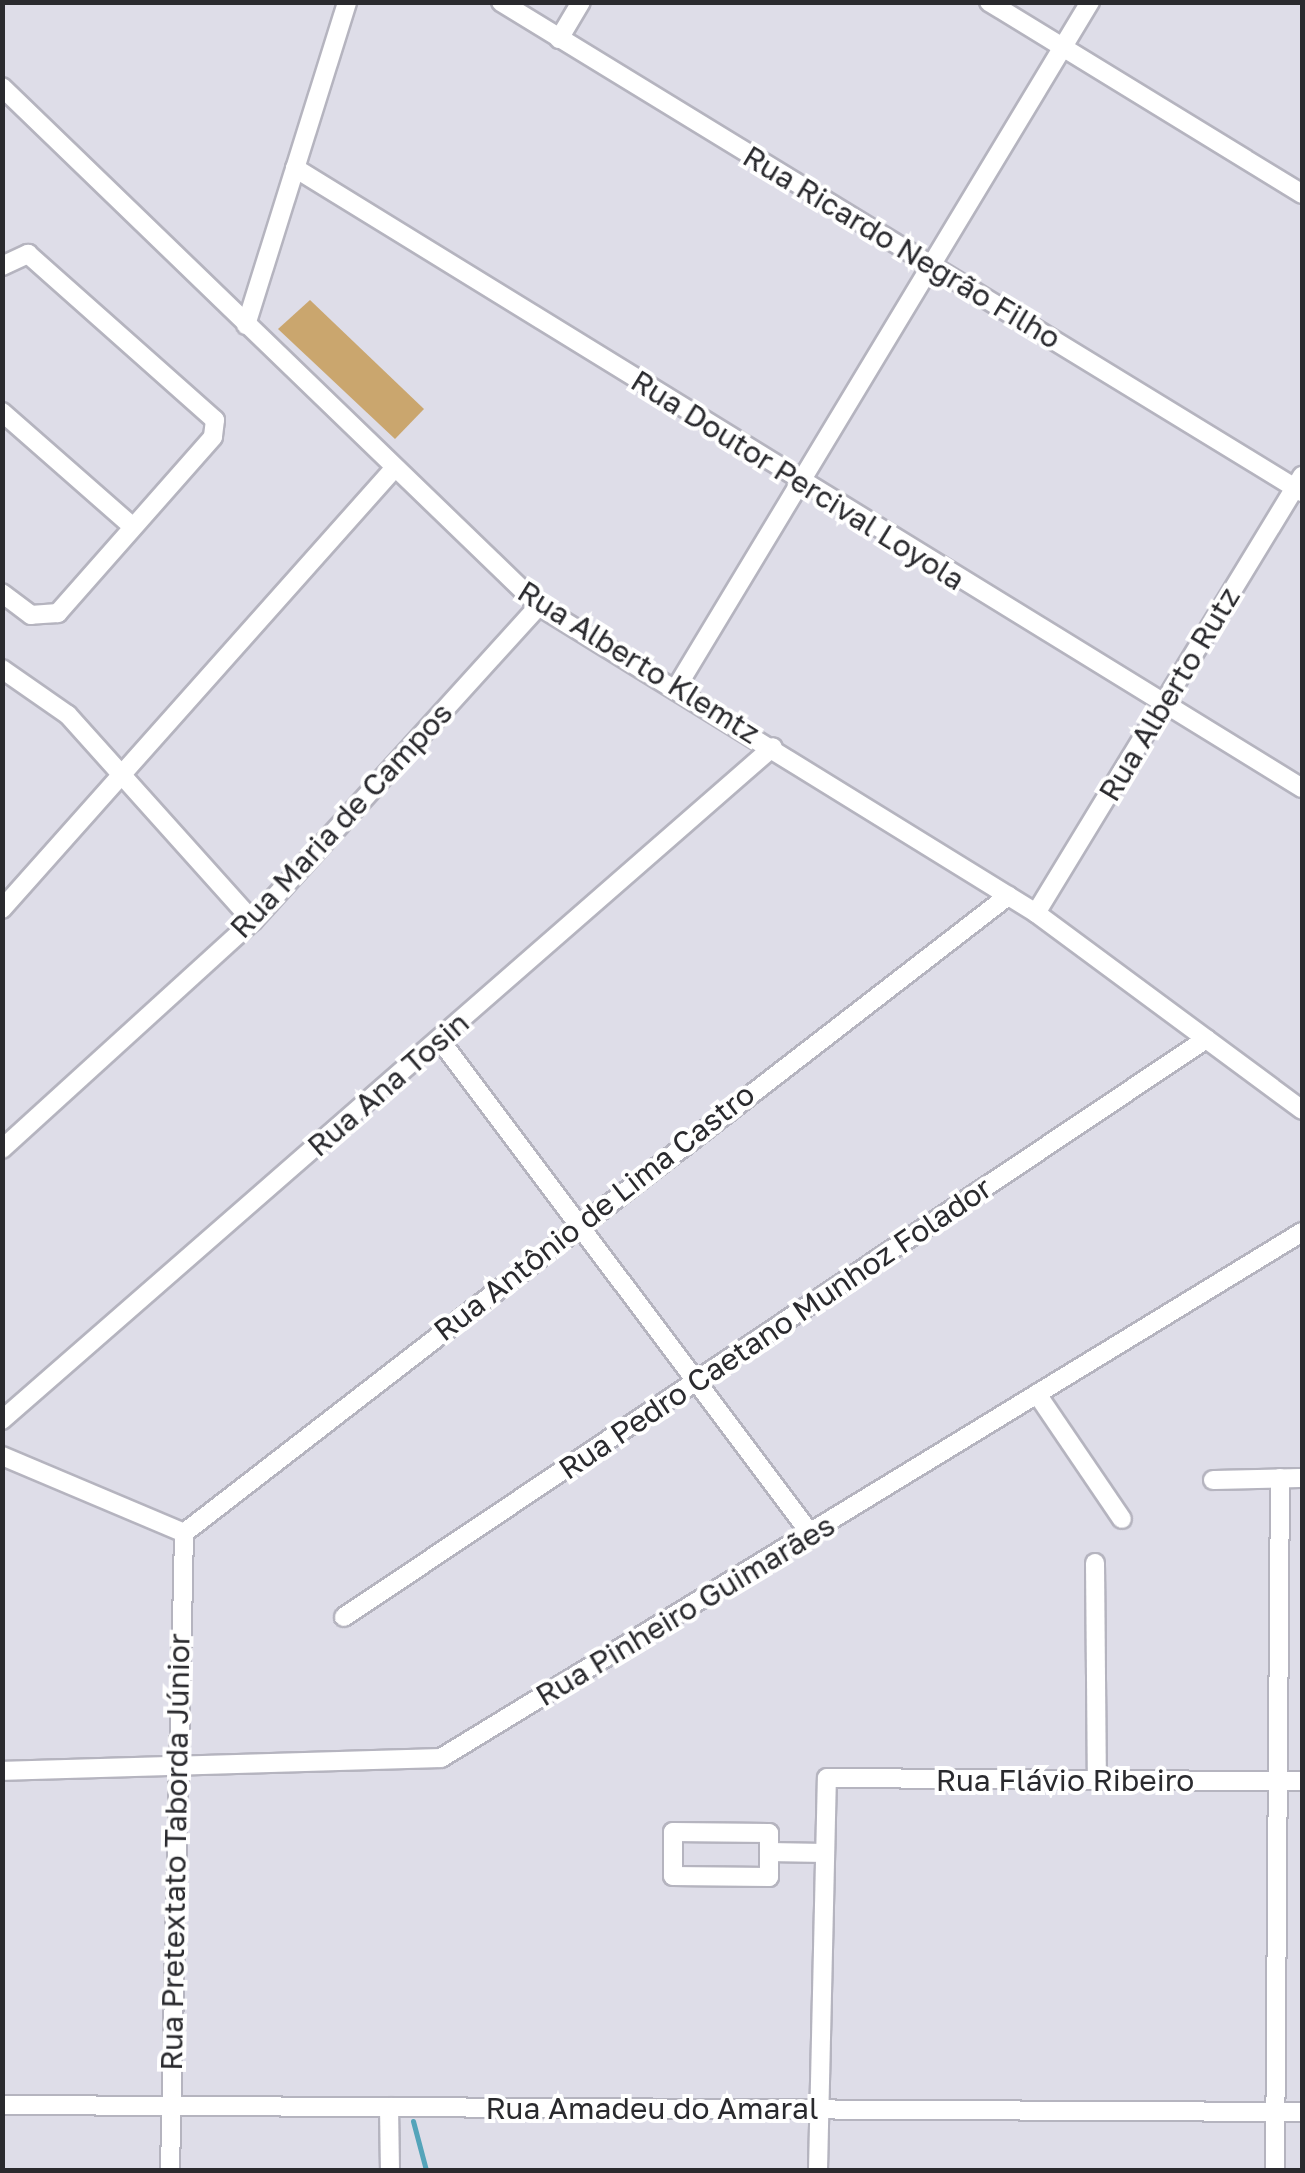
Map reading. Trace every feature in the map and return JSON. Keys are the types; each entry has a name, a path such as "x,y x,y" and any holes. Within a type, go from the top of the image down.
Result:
{"street":[{"path":"246,325 347,2"},
{"name":"Rua Ricardo Negrão Filho","path":"502,2 1300,485"},
{"path":"559,39 582,2"},
{"path":"989,2 1302,194"},
{"path":"678,685 1090,2"},
{"name":"Rua Alberto Klemtz","path":"2,87 392,471 540,606 678,685 1036,913 1300,1103"},
{"name":"Rua Doutor Percival Loyola","path":"296,168 800,484 1302,788"},
{"path":"2,266 28,254 215,420 212,437 58,613 32,615 2,593"},
{"path":"2,412 134,527"},
{"path":"2,909 392,471"},
{"name":"Rua Alberto Rutz","path":"1036,913 1300,485"},
{"name":"Rua Maria de Campos","path":"2,1150 253,921 540,606"},
{"path":"6,677 68,715 253,921"},
{"name":"Rua Ana Tosin","path":"2,1420 773,747"},
{"name":"Rua Antônio de Lima Castro","path":"184,1533 580,1221 1008,896"},
{"name":"Rua Pedro Caetano Munhoz Folador","path":"344,1616 1206,1038"},
{"path":"440,1040 700,1378 810,1533"},
{"name":"Rua Pinheiro Guimarães","path":"2,1770 442,1758 1302,1232"},
{"path":"1037,1394 1122,1519"},
{"path":"2,1456 184,1533"},
{"path":"1275,2170 1280,1478"},
{"path":"1213,1480 1302,1478"},
{"name":"Rua Pretextato Taborda Júnior","path":"170,2170 174,1767 184,1533"},
{"path":"1095,1563 1097,1780"},
{"name":"Rua Flávio Ribeiro","path":"825,1853 827,1778 1302,1781"},
{"path":"673,1832 769,1832 769,1852 769,1876 673,1876 673,1832"},
{"path":"769,1852 825,1853 818,2170"},
{"name":"Rua Amadeu do Amaral","path":"2,2105 1302,2112"},
{"path":"388,2106 390,2170"}],"building":[{"path":"310,300 424,409 395,439 278,329"}],"waterway":[{"path":"413,2121 426,2170"}]}
